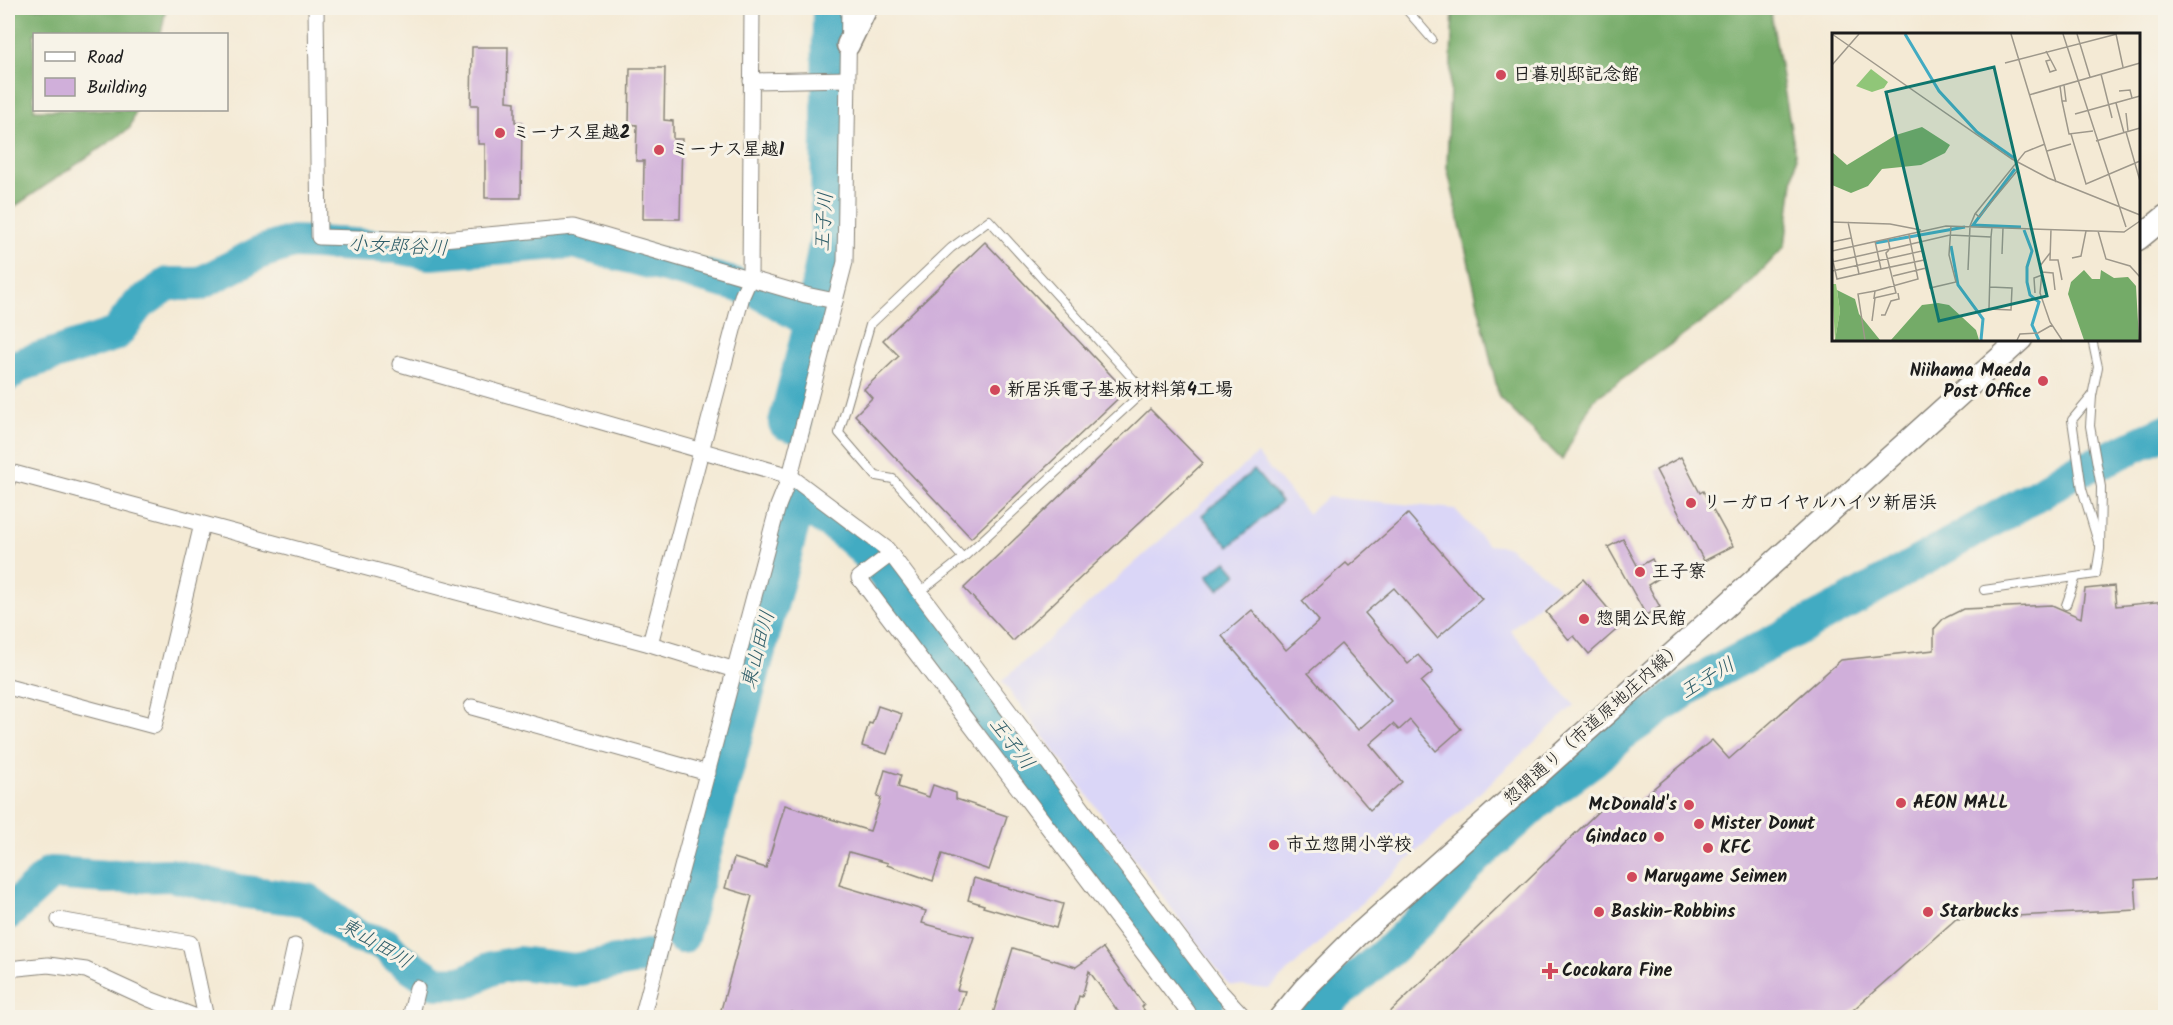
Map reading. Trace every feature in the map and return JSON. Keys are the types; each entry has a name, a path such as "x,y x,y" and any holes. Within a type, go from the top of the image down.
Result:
{"street":[{"path":"316,8 320,237 432,240 573,227 747,286 832,300"},
{"path":"650,644 747,286 752,8"},
{"path":"642,1017 778,506 790,476 832,300 845,262 844,80 849,8"},
{"path":"848,45 866,8"},
{"path":"751,81 844,80"},
{"path":"2140,238 2166,216"},
{"name":"惣開通り（市道原地庄内線）","path":"1280,1017 1305,988 1358,935 2019,340"},
{"path":"400,364 790,476 887,549 1219,990 1245,1017"},
{"path":"8,480 10,472 650,644 735,670"},
{"path":"8,687 154,726 202,524"},
{"path":"890,554 859,578 1188,1012"},
{"path":"472,707 708,772"},
{"path":"59,920 190,943 206,1017"},
{"path":"279,1017 295,946"},
{"path":"8,969 48,965 86,969 149,999 199,1017"},
{"path":"410,1017 417,988"}],"lane":[{"path":"1405,8 1432,39"},
{"path":"920,592 963,558 1144,391 988,220 951,248 870,325 839,433 876,476 893,479 963,558"},
{"path":"1984,590 2096,574 2100,549 2101,486 2090,426 2097,367 2092,340"},
{"path":"2092,396 2072,420 2082,489 2100,549"},
{"path":"2066,605 2076,577"}],"shaded area":[{"name":"市立惣開小学校","path":"1257,454 1308,514 1327,497 1455,509 1488,545 1508,547 1559,587 1510,630 1574,705 1269,989 1229,985 1002,681"}],"green space":[{"path":"8,8 166,8 161,33 33,33 33,111 136,111 130,128 8,211"},
{"path":"1453,8 1770,8 1796,158 1785,246 1737,297 1593,400 1562,460 1499,397 1447,167"}],"water":[{"path":"1254,470 1281,502 1229,547 1202,515"},
{"path":"1226,561 1237,574 1218,590 1207,576"}],"building":[{"name":"ミーナス星越2","path":"472,47 508,47 507,101 515,102 515,122 522,122 521,198 485,198 485,144 478,144 478,105 471,105"},
{"name":"ミーナス星越1","path":"630,68 665,68 664,120 673,121 673,139 682,139 680,219 643,219 644,161 636,161 637,125 629,124"},
{"name":"新居浜電子基板材料第4工場","path":"985,242 1126,391 971,538 855,415 872,398 864,389 899,356 883,340"},
{"name":"新居浜電子基板材料第4工場","path":"1150,409 1203,463 1013,641 964,588"},
{"name":"リーガロイヤルハイツ新居浜","path":"1681,457 1700,493 1703,491 1733,546 1704,561 1656,470"},
{"path":"1408,514 1482,599 1437,638 1394,588 1365,613 1408,664 1418,655 1433,672 1421,682 1461,729 1436,751 1410,720 1399,730 1393,724 1370,744 1402,782 1370,810 1222,636 1252,610 1286,650 1319,621 1302,601 1346,563 1349,566","holes":["1341,644 1391,701 1358,730 1308,673"]},
{"name":"王子寮","path":"1623,539 1638,567 1652,559 1661,577 1648,585 1660,607 1646,615 1608,547"},
{"name":"惣開公民館","path":"1583,579 1622,625 1589,654 1574,636 1569,640 1546,612"},
{"name":"AEON MALL","path":"2114,586 2116,606 2166,601 2166,878 2135,880 2137,910 1956,919 1845,1017 1385,1017 1610,800 1622,798 1632,806 1712,740 1729,759 1841,660 1934,650 1934,629 1943,619 1963,609 2052,605 2081,618 2085,589"},
{"path":"878,706 902,714 887,754 862,746 869,723 872,724"},
{"path":"885,770 901,775 898,787 929,797 933,785 956,793 956,799 1007,816 989,870 942,854 933,881 887,865 888,863 849,852 839,885 926,911 922,923 974,937 957,990 965,991 957,1017 808,1017 791,1012 790,1017 719,1017 752,896 725,888 734,858 766,868 785,805 870,831 881,798 877,797"},
{"path":"974,878 1063,904 1056,928 983,907 984,905 968,900"},
{"path":"1013,948 1076,967 1103,948 1144,1005 1142,1007 1149,1017 1122,1017 1089,971 1082,997 1079,996 1073,1017 992,1017"}],"waterway":[{"name":"王子川","path":"795,426 785,423 811,322 827,234 829,8"},
{"name":"小女郎谷川","path":"8,375 20,365 116,334 137,306 168,284 199,284 261,252 293,242 396,247 430,253 573,242 756,290 811,322"},
{"name":"王子川","path":"1313,1015 1392,948 1437,904 1474,860 1548,793 1592,761 1621,735 1699,681 1850,601 2042,492 2071,473 2166,431"},
{"name":"王子川","path":"682,937 799,502 848,536 870,556 1201,1000 1208,1001"},
{"name":"東山田川","path":"8,913 51,873 107,877 170,875 239,891 307,900 356,936 385,944 396,956 436,983 466,982 492,968 519,963 575,970 647,956"}],"place":[{"name":"日暮別邸記念館","path":"1501,75"},
{"name":"ミーナス星越2","path":"500,133"},
{"name":"ミーナス星越1","path":"659,150"},
{"name":"Niihama Maeda Post Office","path":"2043,381"},
{"name":"新居浜電子基板材料第4工場","path":"995,390"},
{"name":"リーガロイヤルハイツ新居浜","path":"1691,503"},
{"name":"王子寮","path":"1640,572"},
{"name":"惣開公民館","path":"1584,619"},
{"name":"AEON MALL","path":"1901,803"},
{"name":"McDonald's","path":"1689,805"},
{"name":"Mister Donut","path":"1699,824"},
{"name":"Gindaco","path":"1659,837"},
{"name":"市立惣開小学校","path":"1274,845"},
{"name":"KFC","path":"1708,848"},
{"name":"Marugame Seimen","path":"1632,877"},
{"name":"Baskin-Robbins","path":"1599,912"},
{"name":"Starbucks","path":"1928,912"},
{"name":"Cocokara Fine","path":"1550,971"}]}
